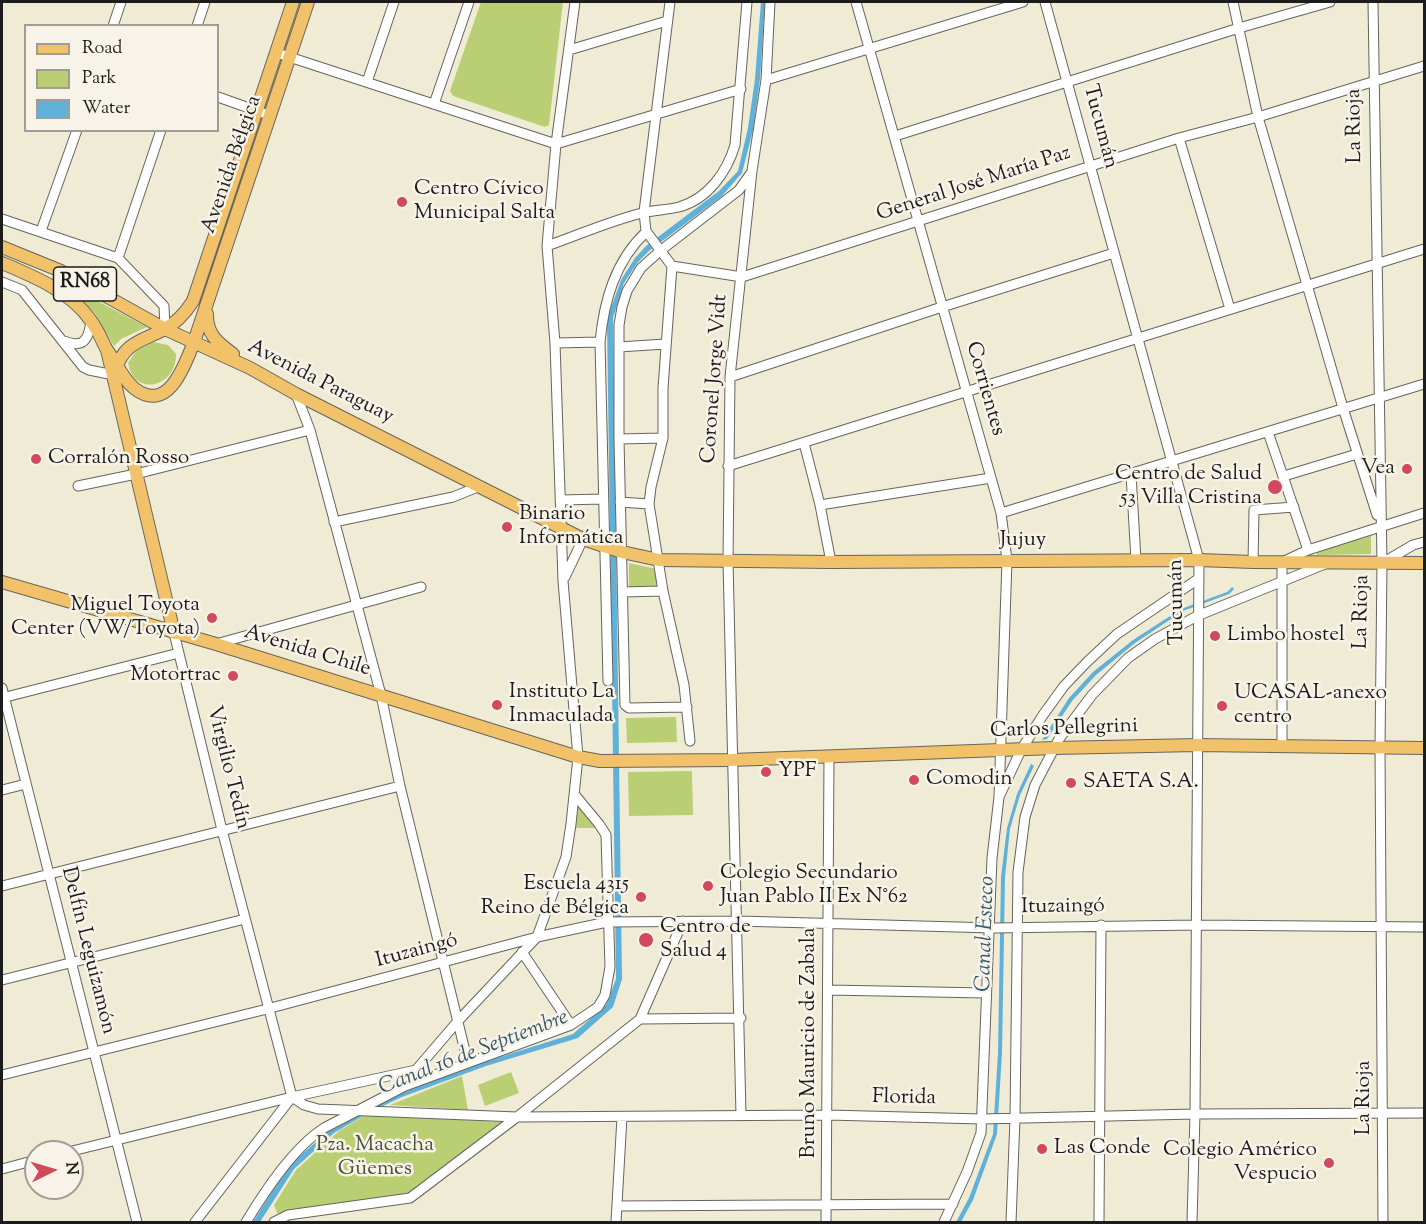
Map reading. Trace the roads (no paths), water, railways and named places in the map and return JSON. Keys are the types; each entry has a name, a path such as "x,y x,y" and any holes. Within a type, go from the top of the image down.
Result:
{"main road":[{"name":"Avenida Bélgica","path":"165,329 186,312 193,301 293,2"},
{"name":"Avenida Bélgica","path":"194,342 308,2"},
{"name":"Avenida Paraguay","path":"2,247 61,271 165,329 250,368 296,394 561,528 622,552"},
{"name":"RN68","path":"2,263 60,292 76,304 91,320 116,370"},
{"path":"207,305 208,330 219,343 250,368"},
{"path":"165,329 130,345 121,355 116,370 134,388 152,395 176,383 194,342"},
{"name":"Virgilio Tedín","path":"116,370 136,474 174,633"},
{"name":"Jujuy","path":"622,552 659,560 728,561 1199,560 1425,563"},
{"name":"Avenida Chile","path":"2,582 381,695 578,757 600,761 705,759"},
{"name":"Carlos Pellegrini","path":"705,759 1197,745 1425,748"}],"street":[{"path":"114,24 121,2"},
{"path":"198,24 205,2"},
{"path":"367,82 393,2"},
{"path":"434,104 469,2"},
{"path":"405,1086 458,1021 537,937 566,857 578,757 563,581 555,343 547,246 556,144 574,2"},
{"path":"670,2 644,212 648,234 672,266 665,344 663,438 649,504 663,591 684,685 690,741"},
{"path":"547,246 644,212 682,206 692,202 717,182 731,159 735,145 747,2"},
{"name":"Coronel Jorge Vidt","path":"741,1115 741,1018 728,561 730,377 752,171 766,80 770,2"},
{"name":"Corrientes","path":"856,2 1001,513 1006,561 1002,751 992,858 991,928 986,993 985,1119 967,1172 944,1222"},
{"path":"766,80 1023,2"},
{"name":"Tucumán","path":"1046,2 1199,560 1196,1114 1192,1222"},
{"path":"1233,2 1258,117 1343,408 1381,526"},
{"path":"895,136 1239,28 1330,2"},
{"name":"La Rioja","path":"1372,2 1382,563 1380,747 1383,1222"},
{"path":"569,50 667,21"},
{"path":"276,53 556,144 741,89"},
{"name":"General José María Paz","path":"672,266 741,277 1179,138 1258,117 1425,66"},
{"path":"219,97 270,116"},
{"path":"41,231 76,132"},
{"path":"118,258 160,132"},
{"path":"1179,138 1230,309"},
{"path":"687,707 629,708 625,705 619,439 621,316 627,291 642,268 660,251 739,190 752,171"},
{"path":"2,219 118,258 164,306 165,329"},
{"path":"608,681 603,546 600,342 605,303 611,285 630,250 648,234"},
{"path":"728,466 1307,286 1377,262 1425,249"},
{"path":"730,377 1114,253"},
{"path":"2,282 22,290 83,367 89,370 116,370"},
{"path":"62,340 74,345 81,343 87,338 91,320"},
{"path":"555,343 600,342"},
{"path":"619,347 665,344"},
{"path":"1001,513 1425,384"},
{"path":"296,394 310,430 381,695 400,786 468,1064"},
{"path":"78,486 136,474 310,430"},
{"path":"1268,432 1308,550"},
{"path":"619,439 663,438"},
{"path":"804,443 820,505 831,562"},
{"path":"1284,476 1357,454"},
{"path":"1131,474 1136,560"},
{"path":"820,505 991,478"},
{"path":"334,522 453,497 480,486"},
{"path":"561,500 603,499"},
{"path":"620,502 649,504"},
{"path":"1253,562 1254,510 1294,507"},
{"path":"1282,746 1282,562 1308,550 1425,513"},
{"path":"563,581 583,538"},
{"path":"1382,563 1413,545 1425,542"},
{"path":"1011,1222 1014,928 1025,817 1035,785 1054,748 1092,695 1128,658 1197,614 1329,563"},
{"name":"Corrientes","path":"999,797 1021,750 1050,705 1087,662 1117,634 1198,579"},
{"path":"216,645 421,587"},
{"path":"622,592 663,591"},
{"name":"Virgilio Tedín","path":"174,633 267,1009 292,1096"},
{"path":"2,694 179,653"},
{"name":"Delfín Leguizamón","path":"2,694 137,1222"},
{"name":"Bruno Mauricio de Zabala","path":"826,1222 830,757"},
{"path":"2,790 26,784"},
{"path":"2,886 400,786"},
{"path":"246,1222 269,1185 314,1134 405,1086 572,1024 598,1007 609,983 610,967 606,836 575,795"},
{"path":"2,980 245,919"},
{"path":"276,1221 288,1215 410,1198 517,1117 640,1018 683,921"},
{"name":"Ituzaingó","path":"2,1075 267,1009 537,937 607,922 738,921 991,928 1197,925 1425,927"},
{"path":"1099,1222 1101,926"},
{"path":"522,952 572,1024"},
{"path":"829,990 986,993"},
{"path":"640,1018 741,1018"},
{"path":"84,1148 292,1096 416,1070"},
{"path":"292,1096 304,1105 318,1109 363,1110"},
{"path":"195,1222 292,1096"},
{"name":"Florida","path":"363,1110 517,1117 828,1115 985,1119 1196,1114 1425,1113"},
{"path":"616,1222 622,1117"},
{"path":"2,1169 24,1163"},
{"path":"617,1206 953,1204"}],"water":[{"path":"761,2 765,2 760,79 753,130 742,173 722,196 649,251 638,262 624,283 613,318 622,979 613,1007 578,1038 486,1066 402,1097 366,1114 334,1133 294,1169 260,1222 253,1222 287,1167 331,1129 398,1094 484,1062 573,1034 606,1005 616,979 607,319 621,280 635,258 646,246 719,191 738,171 748,128 755,79"},
{"path":"1232,587 1234,589 1229,594 1183,611 1135,643 1096,675 1072,701 1047,739 1042,740 1069,698 1093,672 1133,640 1181,609 1227,592"},
{"path":"1031,764 1034,766 1020,795 1010,829 1005,877 1002,1053 997,1134 973,1200 961,1222 956,1222 969,1198 993,1134 998,1053 1001,877 1007,828 1017,794"}],"place":[{"name":"Centro Cívico Municipal Salta","path":"402,202"},
{"name":"Corralón Rosso","path":"36,459"},
{"name":"Vea","path":"1407,469"},
{"name":"Centro de Salud 53 Villa Cristina","path":"1275,487"},
{"name":"Binario Informática","path":"507,527"},
{"name":"Miguel Toyota Center (VW/Toyota)","path":"212,618"},
{"name":"Limbo hostel","path":"1215,636"},
{"name":"Motortrac","path":"233,676"},
{"name":"Instituto La Inmaculada","path":"497,705"},
{"name":"UCASAL-anexo centro","path":"1222,706"},
{"name":"YPF","path":"766,772"},
{"name":"Comodin","path":"914,780"},
{"name":"SAETA S.A.","path":"1071,783"},
{"name":"Colegio Secundario Juan Pablo II Ex N°62","path":"708,886"},
{"name":"Escuela 4315 Reino de Bélgica","path":"641,897"},
{"name":"Centro de Salud 4","path":"646,940"},
{"name":"Las Conde","path":"1042,1149"},
{"name":"Colegio Américo Vespucio","path":"1329,1163"}],"water label":[{"name":"Canal Esteco","path":"987,934"},
{"name":"Canal 16 de Septiembre","path":"474,1054"}],"park label":[{"name":"Pza. Macacha Güemes","path":"375,1158"}]}
